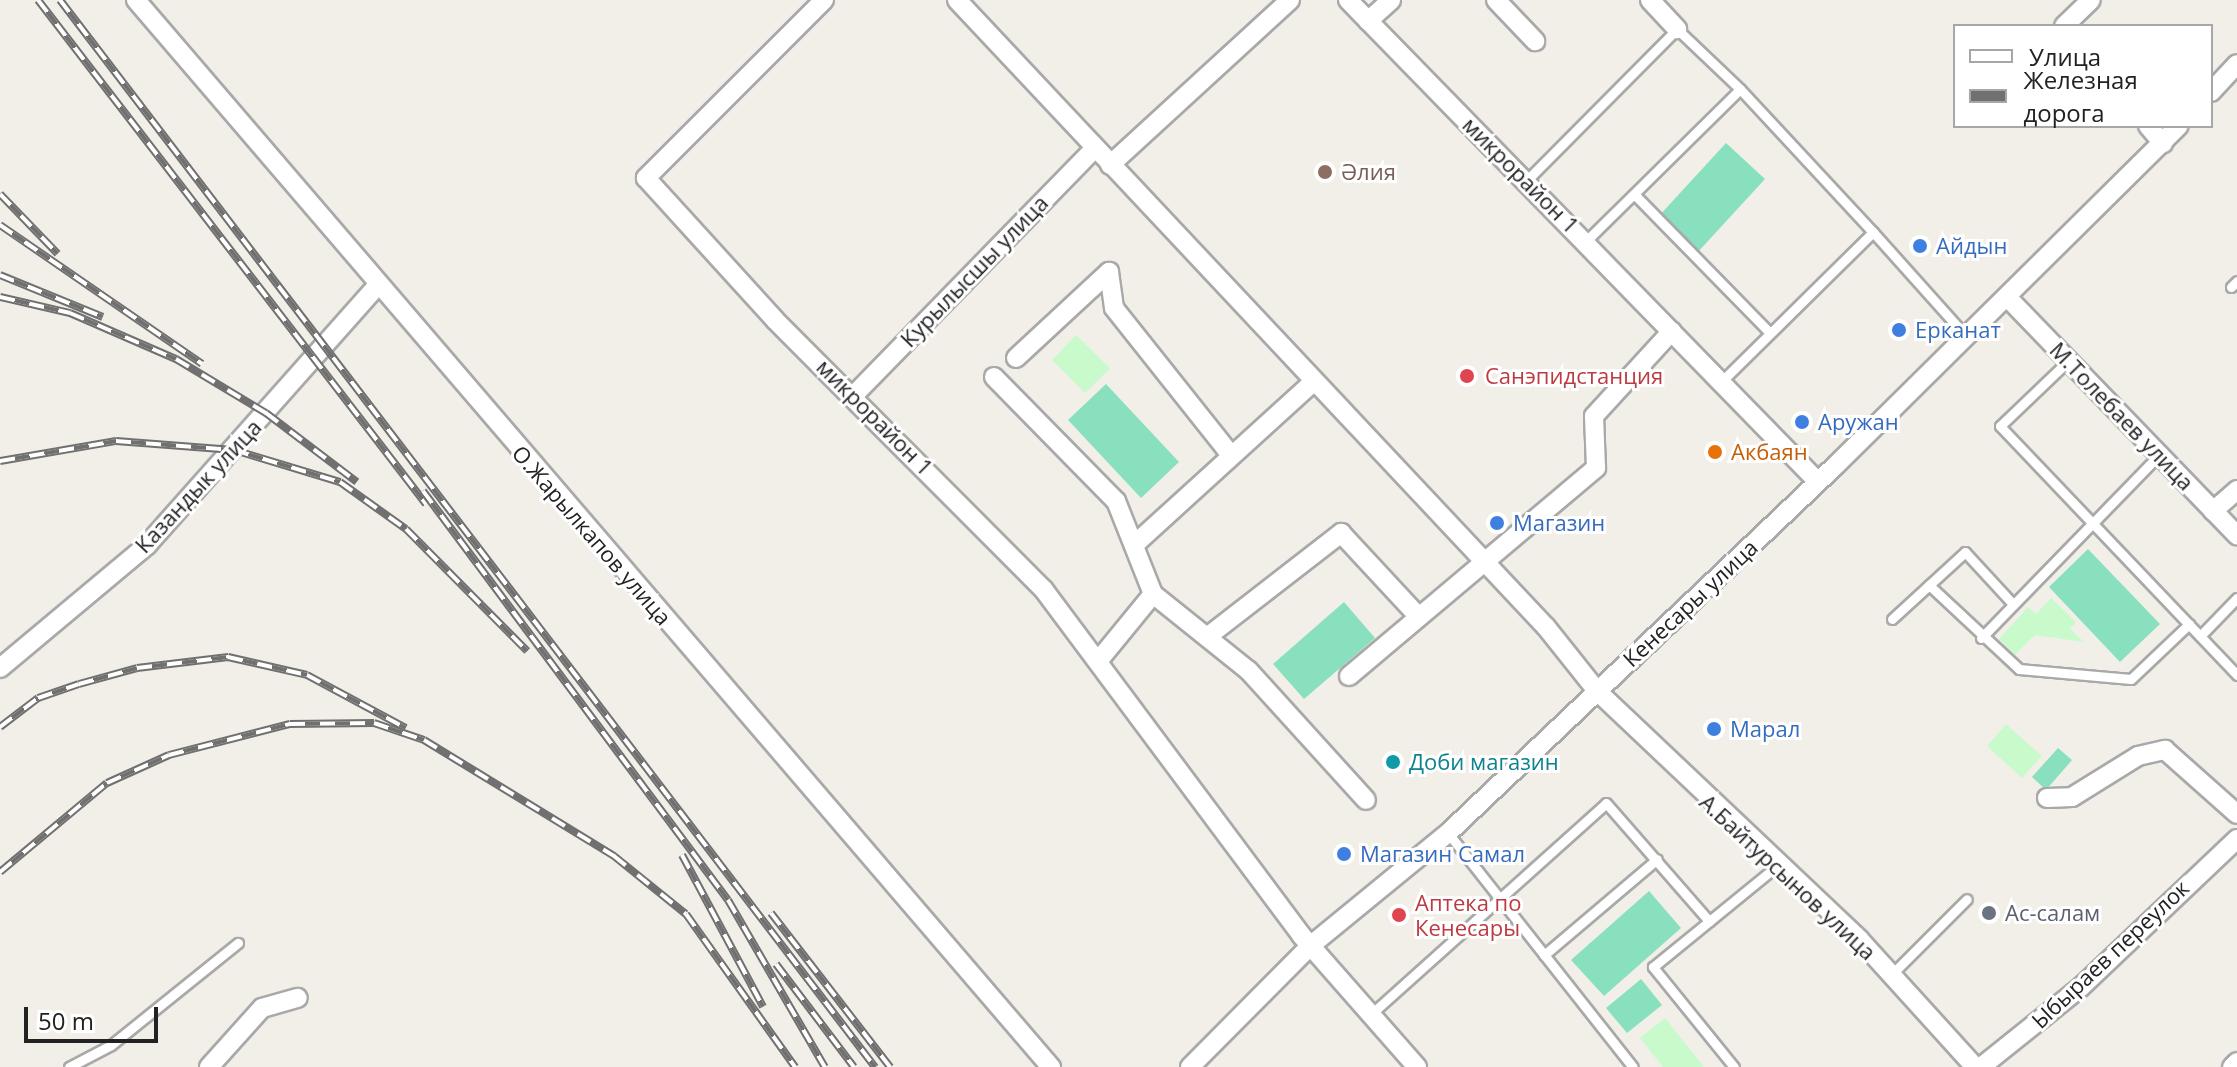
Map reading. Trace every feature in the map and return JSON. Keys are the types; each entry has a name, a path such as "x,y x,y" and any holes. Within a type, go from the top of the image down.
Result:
{"street":[{"name":"микрорайон 1","path":"824,0 646,178 775,320 855,394 1044,590 1310,946 1417,1067"},
{"path":"957,0 1483,567 1546,627 1597,691"},
{"path":"1110,165 1290,0"},
{"name":"микрорайон 1","path":"1348,0 1527,180 1818,482"},
{"path":"1368,21 1391,0"},
{"path":"1496,0 1535,41"},
{"path":"1650,0 1677,29"},
{"path":"2066,24 2091,0"},
{"name":"О.Жарылкапов улица","path":"139,1 378,285 1051,1067"},
{"path":"2213,90 2237,64"},
{"path":"2150,128 2163,143"},
{"name":"Кенесары улица","path":"1190,1067 1310,946 1448,833 1818,482 2177,128"},
{"name":"Курылысшы улица","path":"855,394 1095,148"},
{"path":"1016,358 1109,272 1114,308 1230,454"},
{"name":"Казандык улица","path":"0,668 147,545 378,285"},
{"name":"М.Толебаев улица","path":"2008,298 2237,535"},
{"path":"1349,676 1418,616 1483,567 1596,468 1594,416 1672,331"},
{"path":"994,377 1116,501 1153,594 1249,671 1366,800"},
{"path":"1134,545 1230,454 1262,435 1312,383"},
{"path":"2213,511 2237,490"},
{"path":"1207,637 1341,533 1418,616"},
{"path":"1099,660 1153,594"},
{"name":"А.Байтурсынов улица","path":"1597,691 1891,975 1975,1067"},
{"path":"2047,798 2072,797 2138,756 2165,750 2235,808"},
{"name":"Ыбыраев переулок","path":"1981,1067 2081,987 2237,839"},
{"path":"209,1067 262,1008 298,998"},
{"path":"2232,1067 2237,1062"}],"lane":[{"path":"1527,180 1677,29 1740,89 1967,337"},
{"path":"1586,241 1740,89"},
{"path":"1634,194 1770,333"},
{"path":"1721,382 1873,232"},
{"path":"2068,361 2000,426 2237,675"},
{"path":"1981,638 2159,455"},
{"path":"1892,619 1965,552 2013,604"},
{"path":"1929,585 1981,638 2019,669 2131,679 2189,624"},
{"path":"2200,636 2237,598"},
{"path":"1370,1015 1606,803 1709,921"},
{"path":"1448,833 1633,1067"},
{"path":"1544,955 1657,859"},
{"path":"1734,1067 1653,967 1777,866"},
{"path":"1891,975 1967,899"},
{"path":"69,1067 111,1045 238,943"}],"green space":[{"path":"1726,143 1765,179 1697,253 1658,217"},
{"path":"1076,335 1110,368 1085,393 1052,360"},
{"path":"1106,384 1179,462 1141,498 1068,420"},
{"path":"2088,549 2160,624 2120,662 2049,587"},
{"path":"2051,598 2076,622 2070,629 2084,642 2035,635 2015,655 1999,639 2028,607 2036,614"},
{"path":"1344,602 1375,638 1304,699 1273,664"},
{"path":"2006,724 2042,756 2022,778 1987,746"},
{"path":"2058,748 2072,760 2046,790 2032,777"},
{"path":"1649,891 1681,928 1604,996 1571,960"},
{"path":"1641,979 1662,1005 1627,1033 1606,1008"},
{"path":"1665,1018 1704,1067 1663,1067 1640,1038"}],"railway":[{"path":"38,0 426,504"},
{"path":"60,0 875,1067"},
{"path":"0,194 58,254"},
{"path":"0,225 202,364"},
{"path":"0,275 103,317"},
{"path":"0,297 70,313 176,359 266,413 357,482"},
{"path":"0,461 116,441 234,450 340,482 406,529 527,651"},
{"path":"423,491 728,900 825,1067"},
{"path":"0,727 38,698 79,684 137,668 228,657 307,675 406,728"},
{"path":"0,872 107,783 169,755 290,724 374,723 424,740 614,856 686,914 795,1067"},
{"path":"682,855 763,1007"},
{"path":"771,913 890,1067"},
{"path":"776,964 854,1067"}],"place":[{"name":"Әлия","path":"1325,172"},
{"name":"Айдын","path":"1920,246"},
{"name":"Ерканат","path":"1899,330"},
{"name":"Санэпидстанция","path":"1467,376"},
{"name":"Аружан","path":"1802,422"},
{"name":"Акбаян","path":"1715,452"},
{"name":"Магазин","path":"1497,523"},
{"name":"Марал","path":"1714,729"},
{"name":"Доби магазин","path":"1393,762"},
{"name":"Магазин Самал","path":"1344,854"},
{"name":"Ас-салам","path":"1989,913"},
{"name":"Аптека по Кенесары","path":"1399,915"}]}
